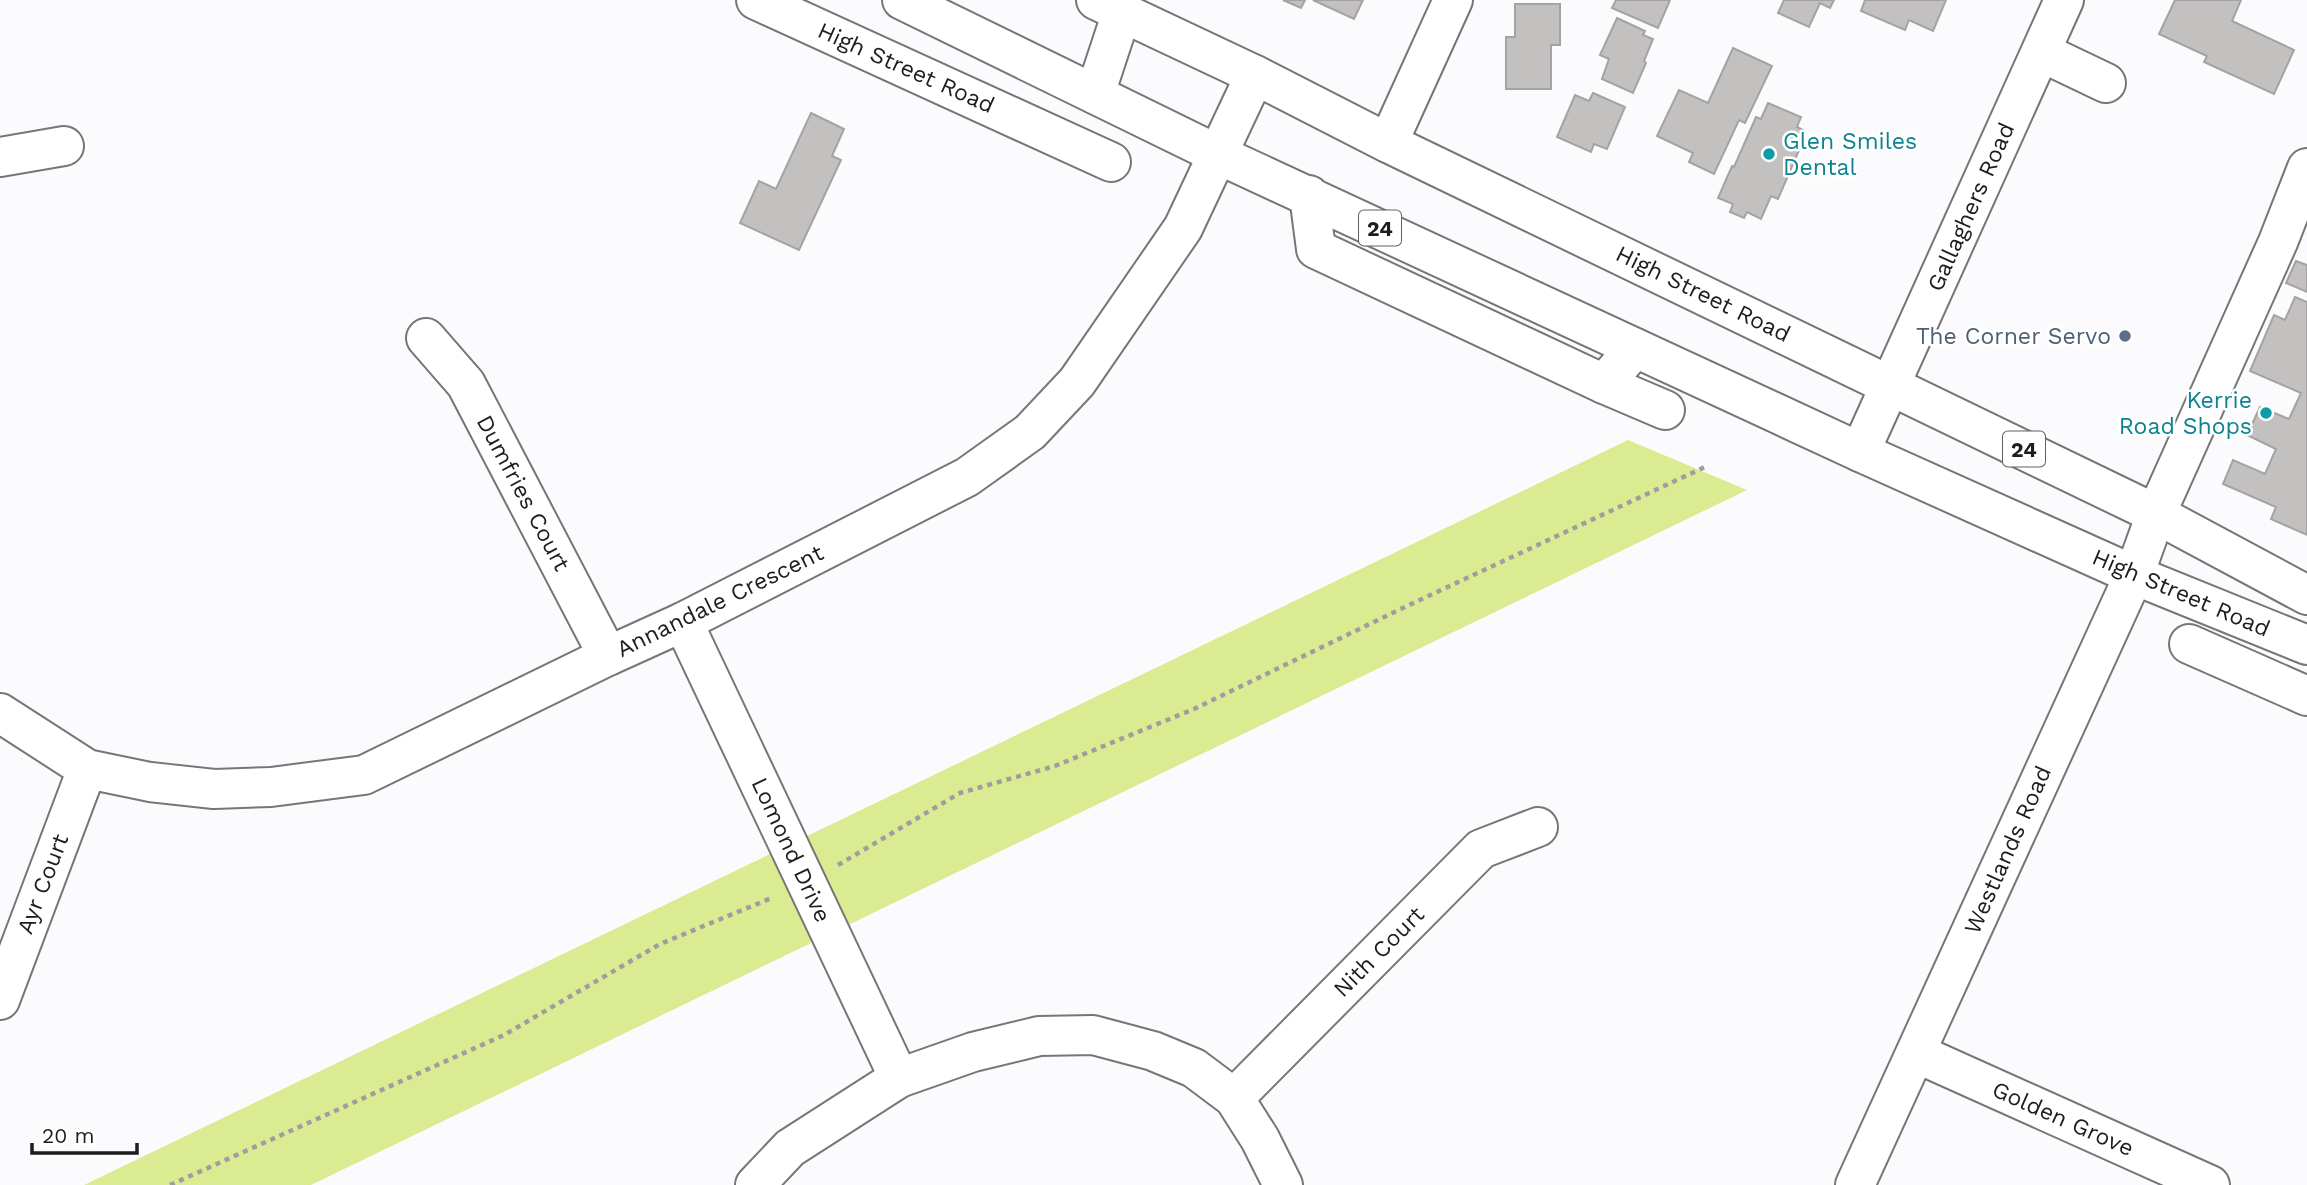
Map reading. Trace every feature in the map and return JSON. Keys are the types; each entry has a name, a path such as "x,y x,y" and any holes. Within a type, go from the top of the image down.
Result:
{"street":[{"name":"High Street Road","path":"756,0 1111,162"},
{"name":"High Street Road","path":"902,0 1219,155 1860,452 2134,575 2307,645"},
{"path":"1388,143 1453,0"},
{"name":"Gallaghers Road","path":"1860,452 2064,0"},
{"name":"High Street Road","path":"1109,6 2156,514 2307,595"},
{"path":"1056,135 1095,93 1109,6"},
{"path":"2040,52 2106,83"},
{"name":"Annandale Crescent","path":"0,713 87,769 150,782 214,789 271,787 364,775 608,656 684,622 967,477 1030,432 1077,382 1183,228 1255,75"},
{"path":"0,157 64,146"},
{"name":"Westlands Road","path":"1856,1185 2134,575 2156,514 2278,242 2307,168"},
{"path":"1309,195 1316,249 1665,410"},
{"name":"Dumfries Court","path":"426,338 466,384 608,656"},
{"path":"1604,384 1636,348"},
{"name":"Lomond Drive","path":"684,622 899,1078"},
{"path":"2189,644 2307,696"},
{"name":"Ayr Court","path":"0,1000 87,769"},
{"name":"Nith Court","path":"1234,1098 1481,849 1538,827"},
{"path":"755,1185 790,1148 899,1078 974,1052 1039,1036 1093,1035 1153,1051 1194,1068 1234,1098 1261,1139 1283,1185"},
{"name":"Golden Grove","path":"1916,1052 2210,1185"}],"path":[{"path":"170,1185 504,1035 660,944 807,884 960,793 1055,766 1194,709 1707,466"}],"green space":[{"path":"1628,440 1747,490 311,1185 84,1185"}],"building":[{"path":"1283,0 1305,0 1301,8"},
{"path":"1313,0 1363,0 1354,19"},
{"path":"1616,0 1670,0 1658,28 1612,8"},
{"path":"1784,0 1834,0 1830,8 1820,3 1809,27 1778,13"},
{"path":"1865,0 1946,0 1933,31 1909,20 1905,30 1861,11"},
{"path":"2175,0 2241,0 2232,21 2294,50 2274,94 2204,62 2207,56 2159,34"},
{"path":"1515,4 1560,4 1560,45 1551,45 1551,89 1506,89 1506,37 1515,37"},
{"path":"1617,18 1645,31 1643,35 1653,39 1633,93 1602,79 1609,59 1600,55"},
{"path":"1733,48 1772,66 1745,123 1739,120 1714,174 1689,162 1693,153 1657,136 1679,90 1708,103"},
{"path":"1593,93 1625,107 1607,149 1594,144 1591,152 1557,137 1575,95 1589,101"},
{"name":"Glen Smiles Dental","path":"1768,103 1801,117 1797,127 1803,130 1799,139 1803,141 1778,199 1771,196 1761,219 1747,212 1744,218 1730,212 1733,204 1718,198 1756,117 1761,119"},
{"path":"811,113 844,129 832,156 841,160 799,250 740,223 759,181 776,189"},
{"path":"2296,261 2307,265 2307,292 2286,283"},
{"name":"Kerrie Road Shops","path":"2295,297 2307,302 2307,535 2271,519 2276,507 2223,484 2233,460 2265,474 2276,449 2247,435 2260,407 2289,419 2301,393 2250,371 2274,315 2285,320"}],"place":[{"name":"Glen Smiles Dental","path":"1769,154"},
{"name":"The Corner Servo","path":"2125,336"},
{"name":"Kerrie Road Shops","path":"2266,413"}]}
